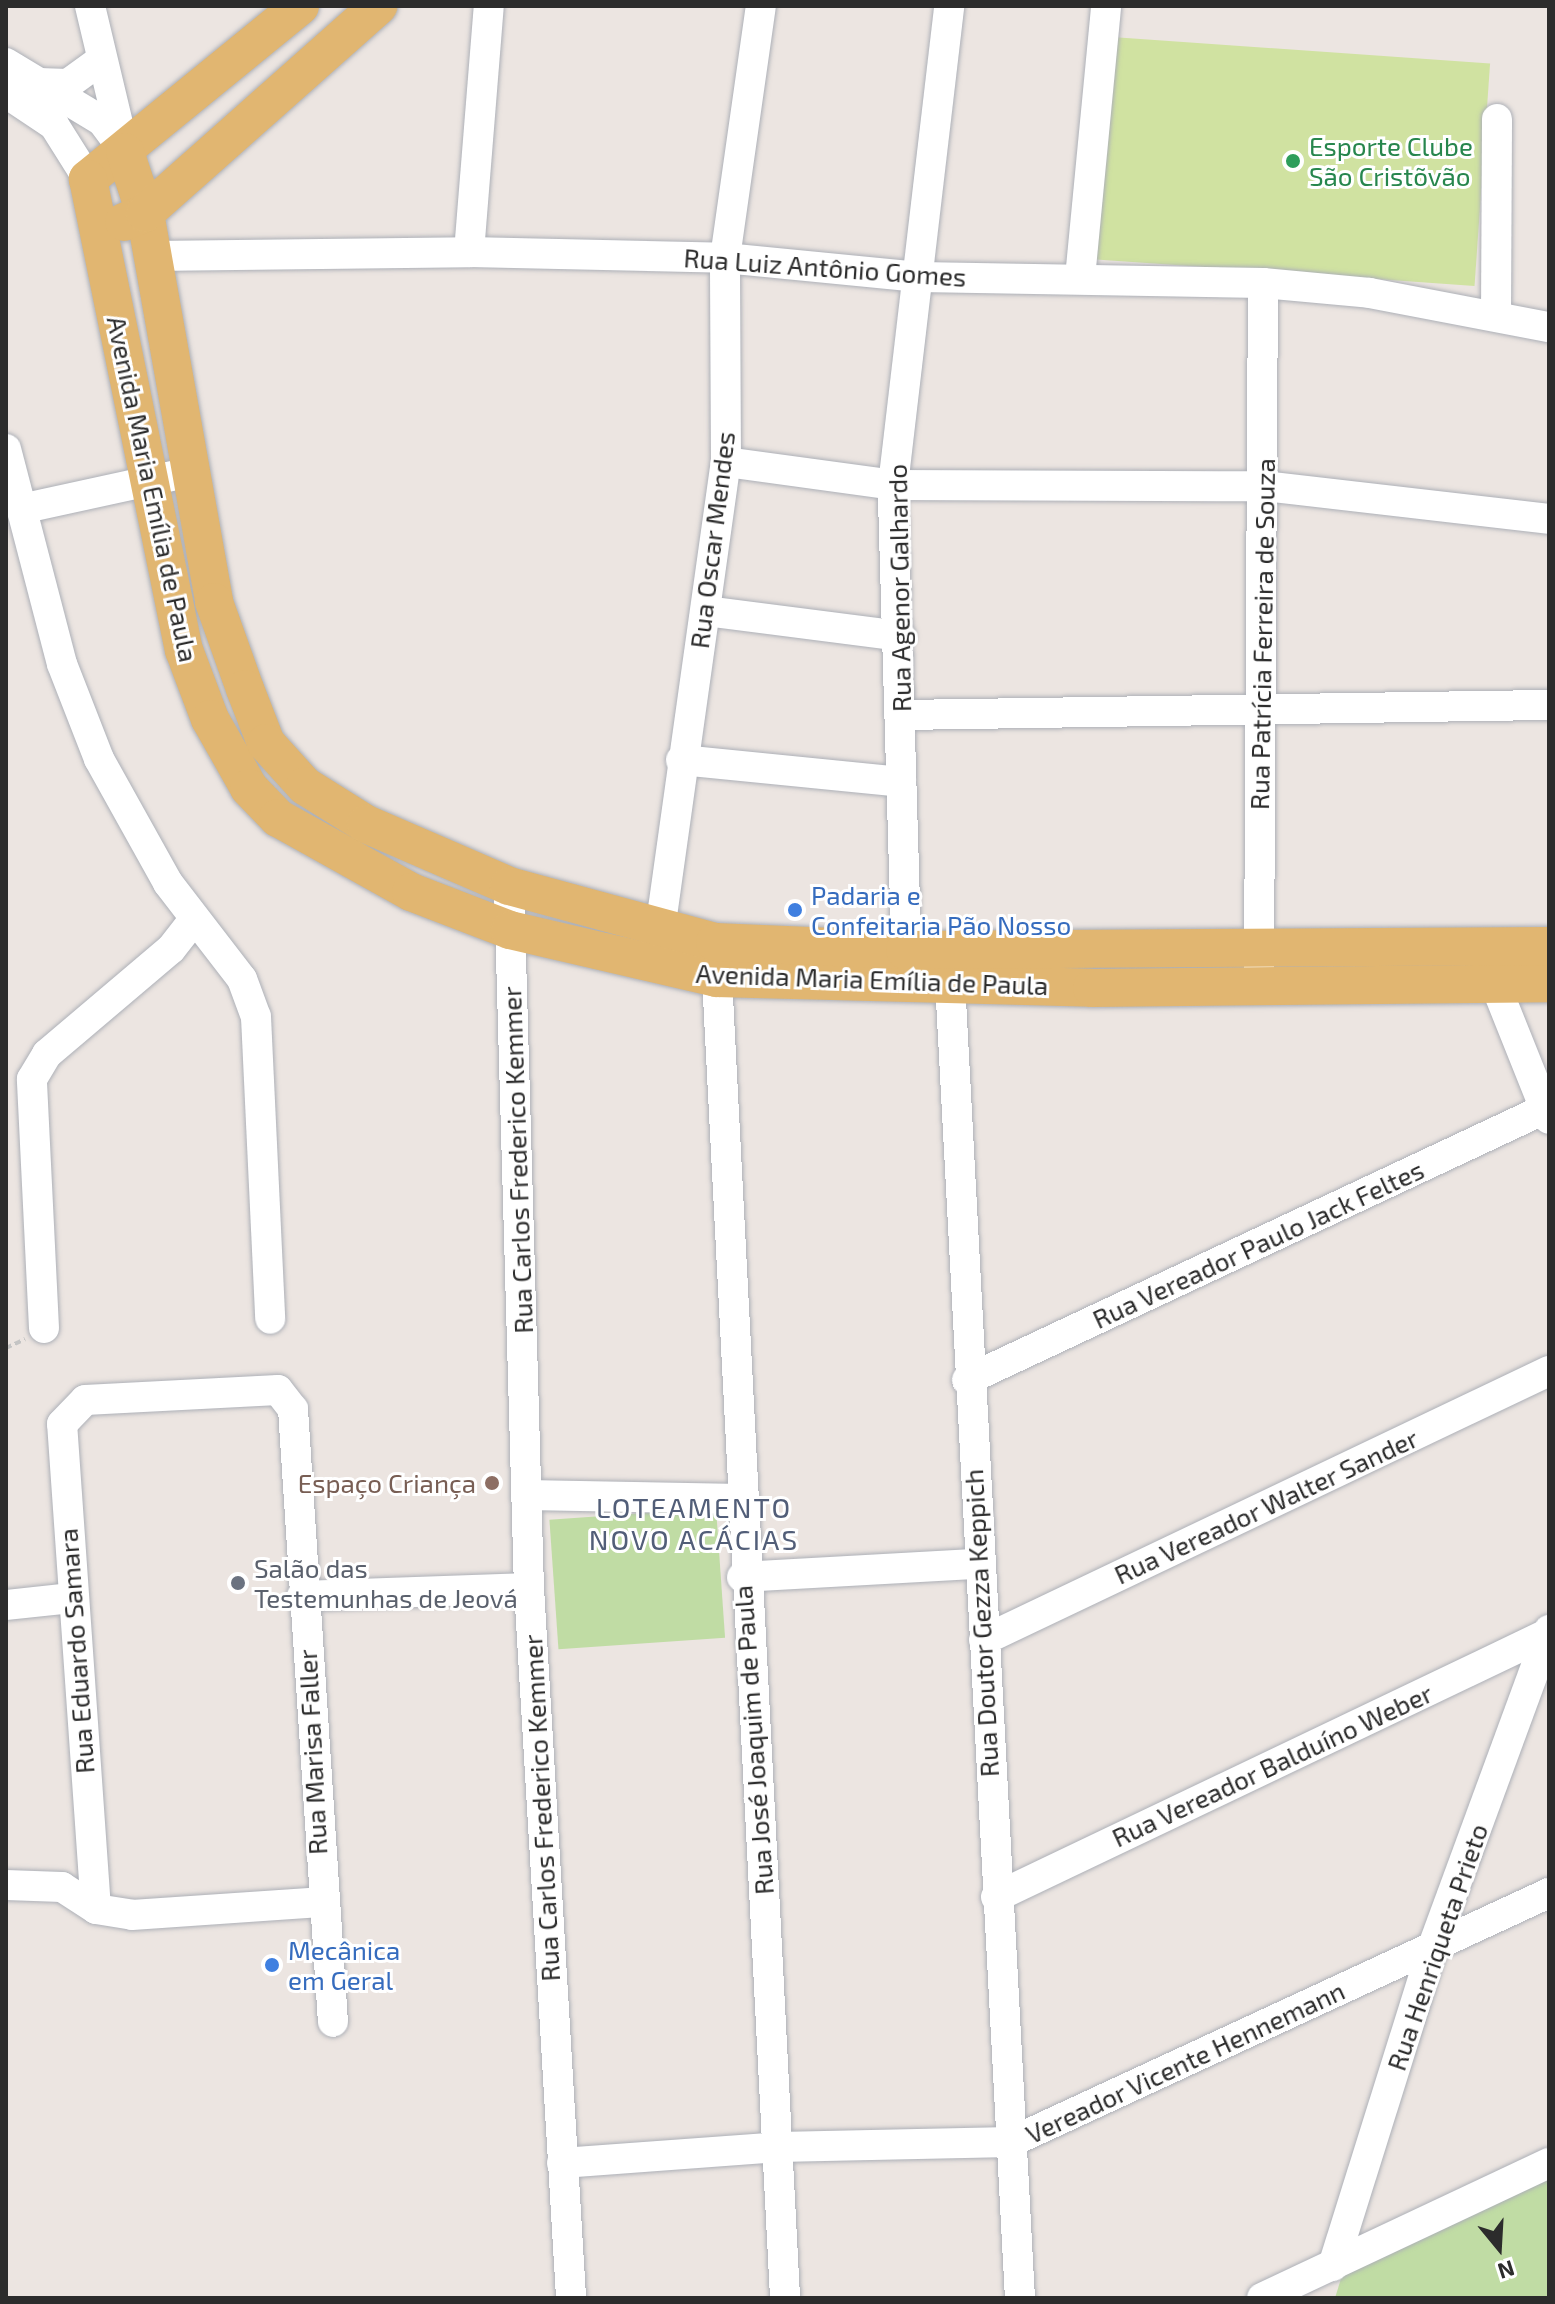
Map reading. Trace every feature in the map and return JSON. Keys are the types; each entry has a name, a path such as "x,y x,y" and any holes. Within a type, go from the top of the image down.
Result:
{"main road":[{"path":"88,179 125,152 300,6"},
{"path":"99,233 145,213 378,6"},
{"name":"Avenida Maria Emília de Paula","path":"125,152 145,213 214,602 266,743 305,786 366,824 509,886 660,930 716,960"},
{"name":"Avenida Maria Emília de Paula","path":"88,179 147,481 184,650 210,719 249,788 311,841 510,930 716,960 949,966 1092,988 1549,983"},
{"name":"Avenida Maria Emília de Paula","path":"949,966 1094,945 1549,946"}],"street":[{"name":"Avenida Maria Emília de Paula","path":"90,6 125,152"},
{"path":"469,252 489,6"},
{"name":"Rua Oscar Mendes","path":"660,930 681,760 706,611 726,462 725,258 761,6"},
{"name":"Rua Agenor Galhardo","path":"906,965 900,636 893,485 949,6"},
{"path":"1080,278 1106,6"},
{"path":"6,63 39,83 68,84 101,60"},
{"name":"Avenida Maria Emília de Paula","path":"39,83 102,121 125,152"},
{"path":"6,93 54,125 88,179"},
{"path":"1496,315 1497,119"},
{"name":"Rua Luiz Antônio Gomes","path":"152,256 469,252 725,258 919,277 1263,283 1496,315 1549,327"},
{"name":"Rua Patrícia Ferreira de Souza","path":"1259,985 1265,486 1263,283"},
{"path":"726,462 893,485 1265,486 1549,519"},
{"path":"8,465 89,736 136,832 194,920 222,947 256,1017 270,1319"},
{"path":"21,509 190,472"},
{"path":"706,611 900,636"},
{"path":"902,715 1549,705"},
{"path":"681,760 901,782"},
{"name":"Rua Carlos Frederico Kemmer","path":"509,886 529,1588 571,2298"},
{"path":"44,1328 32,1079 47,1054 171,949 194,920"},
{"path":"1092,988 1094,945"},
{"path":"1494,945 1495,984 1548,1112"},
{"name":"Rua José Joaquim de Paula","path":"716,960 742,1577 785,2298"},
{"name":"Rua Doutor Gezza Keppich","path":"949,966 967,1380 1020,2298"},
{"name":"Rua Vereador Paulo Jack Feltes","path":"967,1380 1548,1112"},
{"name":"Rua Vereador Walter Sander","path":"984,1640 1549,1371"},
{"name":"Rua Eduardo Samara","path":"96,1909 71,1598 62,1424 85,1400 278,1390"},
{"name":"Rua Marisa Faller","path":"278,1390 293,1409 321,1902 333,2022"},
{"path":"528,1495 740,1499"},
{"path":"742,1577 977,1564"},
{"path":"302,1596 529,1588"},
{"path":"6,1605 71,1598"},
{"name":"Rua Vereador Balduíno Weber","path":"996,1897 1549,1632"},
{"name":"Rua Henriqueta Prieto","path":"1333,2266 1433,1946 1549,1632"},
{"path":"6,1885 62,1887 96,1909 132,1915 321,1902"},
{"name":"Vereador Vicente Hennemann","path":"562,2163 778,2147 1011,2142 1549,1893"},
{"path":"1262,2298 1549,2163"}],"green space":[{"name":"Esporte Clube São Cristõvão","path":"1112,37 1490,63 1475,286 1096,259"},
{"path":"716,1508 725,1638 558,1649 549,1520"},
{"path":"1549,2172 1549,2298 1335,2298 1344,2269"}],"place":[{"name":"Esporte Clube São Cristõvão","path":"1293,161"},
{"name":"Padaria e Confeitaria Pão Nosso","path":"795,910"},
{"name":"Espaço Criança","path":"492,1483"},
{"name":"Salão das Testemunhas de Jeová","path":"238,1583"},
{"name":"Mecânica em Geral","path":"272,1965"}],"district":[{"name":"LOTEAMENTO NOVO ACÁCIAS","path":"694,1523"}]}
